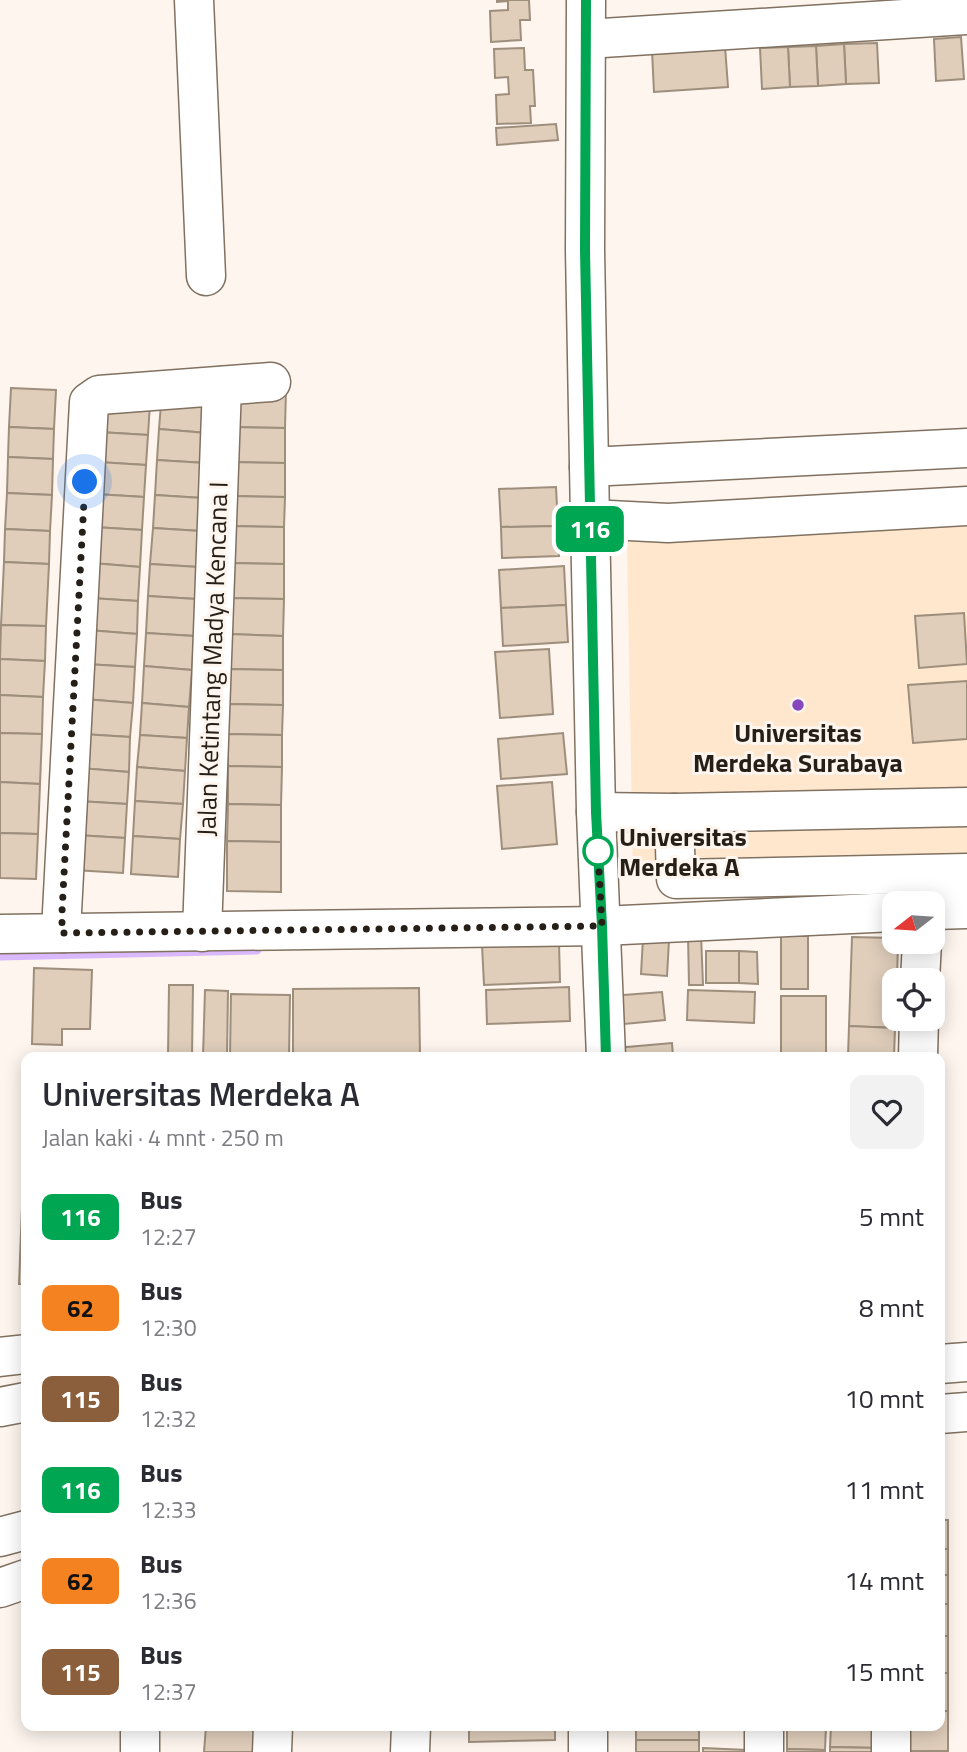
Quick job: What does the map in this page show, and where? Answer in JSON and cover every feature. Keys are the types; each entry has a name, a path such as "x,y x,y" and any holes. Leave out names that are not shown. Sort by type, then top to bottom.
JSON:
{"main road":[{"path":"194,0 206,276"},
{"path":"586,0 585,250 589,467 596,812 606,1052"},
{"path":"587,39 967,15"},
{"path":"62,933 89,402 99,395 271,383"},
{"name":"Jalan Ketintang Madya Kencana I","path":"202,932 222,387"},
{"path":"589,467 967,448"},
{"path":"590,519 668,523 967,506"},
{"path":"596,812 967,807"},
{"path":"674,813 677,879 967,873"},
{"path":"945,910 967,909"},
{"path":"0,934 202,932 602,940 882,913"},
{"path":"918,1052 919,1031"},
{"path":"0,1357 21,1355"},
{"path":"945,1364 967,1362"},
{"path":"0,1407 21,1403"},
{"path":"945,1414 967,1412"},
{"path":"0,1538 21,1532"},
{"path":"0,1588 21,1581"},
{"path":"140,1731 140,1752"},
{"path":"272,1731 272,1752"},
{"path":"410,1752 411,1731"},
{"path":"587,1731 587,1752"},
{"path":"764,1731 764,1752"},
{"path":"891,1731 891,1752"}],"shaded area":[{"name":"Universitas Merdeka Surabaya","path":"967,524 967,869 633,876 627,541"}],"building":[{"path":"497,0 529,0 530,20 520,20 521,40 491,42 490,11 508,10 508,1"},
{"path":"961,37 964,79 936,81 934,39"},
{"path":"877,43 879,83 846,84 844,44"},
{"path":"844,44 846,84 818,86 816,46"},
{"path":"725,46 728,87 654,92 652,51"},
{"path":"816,46 818,86 790,87 788,47"},
{"path":"788,47 790,87 762,89 760,48"},
{"path":"524,48 525,70 533,70 535,106 530,106 531,123 497,124 496,95 509,94 508,77 495,78 494,49"},
{"path":"556,124 558,140 497,145 496,128"},
{"path":"11,388 56,390 54,429 9,427"},
{"path":"232,389 286,390 285,428 231,427"},
{"path":"162,392 209,396 207,433 159,429"},
{"path":"101,400 150,403 148,435 99,432"},
{"path":"9,427 54,429 53,459 8,457"},
{"path":"231,427 285,428 285,463 231,462"},
{"path":"159,429 207,433 205,463 157,460"},
{"path":"99,432 148,435 146,465 98,462"},
{"path":"8,457 53,459 52,495 7,493"},
{"path":"157,460 205,463 202,498 155,495"},
{"path":"98,462 146,465 144,497 95,494"},
{"path":"231,462 285,463 285,497 230,496"},
{"path":"556,487 558,526 501,527 499,489"},
{"path":"7,493 52,495 50,531 5,529"},
{"path":"95,494 144,497 142,530 94,527"},
{"path":"155,495 202,498 200,531 153,528"},
{"path":"230,496 285,497 284,527 230,526"},
{"path":"230,526 284,527 284,564 230,563"},
{"path":"558,526 559,556 502,558 501,527"},
{"path":"94,527 142,530 140,567 92,563"},
{"path":"153,528 200,531 198,567 150,564"},
{"path":"5,529 50,531 49,564 4,562"},
{"path":"4,562 49,564 46,626 1,625"},
{"path":"92,563 140,567 138,601 90,598"},
{"path":"230,563 284,564 284,599 230,598"},
{"path":"150,564 198,567 196,599 148,596"},
{"path":"564,566 566,605 501,608 499,570"},
{"path":"148,596 196,599 194,636 146,633"},
{"path":"90,598 138,601 137,634 88,630"},
{"path":"230,598 284,599 283,636 229,634"},
{"path":"566,605 568,642 503,646 501,608"},
{"path":"964,613 967,664 919,668 915,616"},
{"path":"1,625 46,626 45,661 0,659"},
{"path":"88,630 137,634 135,667 86,664"},
{"path":"146,633 194,636 192,670 144,666"},
{"path":"229,634 283,636 283,670 229,669"},
{"path":"549,649 553,714 500,718 495,652"},
{"path":"0,659 45,661 43,697 0,695"},
{"path":"86,664 135,667 133,703 84,699"},
{"path":"144,666 192,670 189,707 142,703"},
{"path":"229,669 283,670 283,705 228,704"},
{"path":"967,681 967,739 913,743 908,685"},
{"path":"0,695 43,697 42,734 0,733"},
{"path":"84,699 133,703 130,737 82,734"},
{"path":"142,703 189,707 187,738 140,735"},
{"path":"228,704 283,705 282,735 228,734"},
{"path":"0,733 42,734 40,784 0,782"},
{"path":"563,733 567,774 501,779 498,739"},
{"path":"82,734 130,737 129,772 80,768"},
{"path":"228,734 282,735 282,767 228,766"},
{"path":"140,735 187,738 185,771 137,767"},
{"path":"228,766 282,767 281,805 228,804"},
{"path":"137,767 185,771 183,804 135,801"},
{"path":"80,768 129,772 127,804 78,801"},
{"path":"0,782 40,784 38,834 0,833"},
{"path":"552,782 557,844 502,849 497,786"},
{"path":"78,801 127,804 125,838 76,835"},
{"path":"135,801 183,804 180,839 133,836"},
{"path":"228,804 281,805 281,842 227,841"},
{"path":"0,833 38,834 36,879 0,878"},
{"path":"76,835 125,838 123,873 74,870"},
{"path":"133,836 180,839 178,877 131,874"},
{"path":"227,841 281,842 281,892 227,891"},
{"path":"701,934 703,985 689,985 688,935"},
{"path":"781,936 808,936 808,989 781,989"},
{"path":"852,937 882,938 882,954 898,954 897,968 882,968 882,1027 849,1026"},
{"path":"643,938 669,940 667,976 641,974"},
{"path":"559,942 560,982 484,985 482,945"},
{"path":"706,951 739,951 739,983 706,983"},
{"path":"739,951 757,952 758,984 739,983"},
{"path":"34,968 92,970 90,1029 62,1029 62,1045 32,1044"},
{"path":"169,985 193,985 192,1052 168,1052"},
{"path":"569,987 570,1021 487,1024 486,990"},
{"path":"419,988 420,1052 293,1052 293,989"},
{"path":"205,990 228,991 227,1052 203,1052"},
{"path":"688,990 755,992 754,1023 687,1020"},
{"path":"662,992 665,1020 614,1025 611,996"},
{"path":"231,994 290,995 289,1052 230,1052"},
{"path":"781,996 826,996 826,1052 781,1052"},
{"path":"849,1026 882,1027 882,1031 895,1031 894,1052 848,1052"},
{"path":"672,1043 673,1052 616,1052 616,1048"},
{"path":"21,1233 21,1284 19,1284"},
{"path":"945,1520 948,1520 948,1549 945,1549"},
{"path":"945,1549 948,1549 948,1575 945,1575"},
{"path":"945,1575 948,1575 948,1604 945,1604"},
{"path":"945,1604 948,1604 948,1636 945,1636"},
{"path":"945,1636 948,1636 948,1673 945,1673"},
{"path":"945,1673 948,1673 948,1711 945,1711"},
{"path":"945,1711 948,1711 948,1751 904,1751 904,1731 945,1731"},
{"path":"206,1731 258,1731 257,1752 204,1752"},
{"path":"469,1731 555,1731 555,1740 469,1742"},
{"path":"636,1731 699,1731 699,1740 636,1740"},
{"path":"787,1731 826,1731 825,1750 787,1749"},
{"path":"831,1731 880,1731 880,1748 830,1747"},
{"path":"636,1740 699,1740 699,1752 636,1752"},
{"path":"830,1747 880,1748 879,1752 830,1752"},
{"path":"703,1748 747,1750 747,1752 703,1752"},
{"path":"787,1749 825,1750 825,1752 787,1752"}],"waterway":[{"path":"0,956 257,950"}],"bus line":[{"name":"116","path":"586,0 585,250 596,812 606,1052"}],"place":[{"name":"Universitas Merdeka Surabaya","path":"798,705"},
{"name":"Universitas Merdeka A","path":"598,851"}],"route":[{"path":"85,482 62,933 602,926 598,851"}]}
